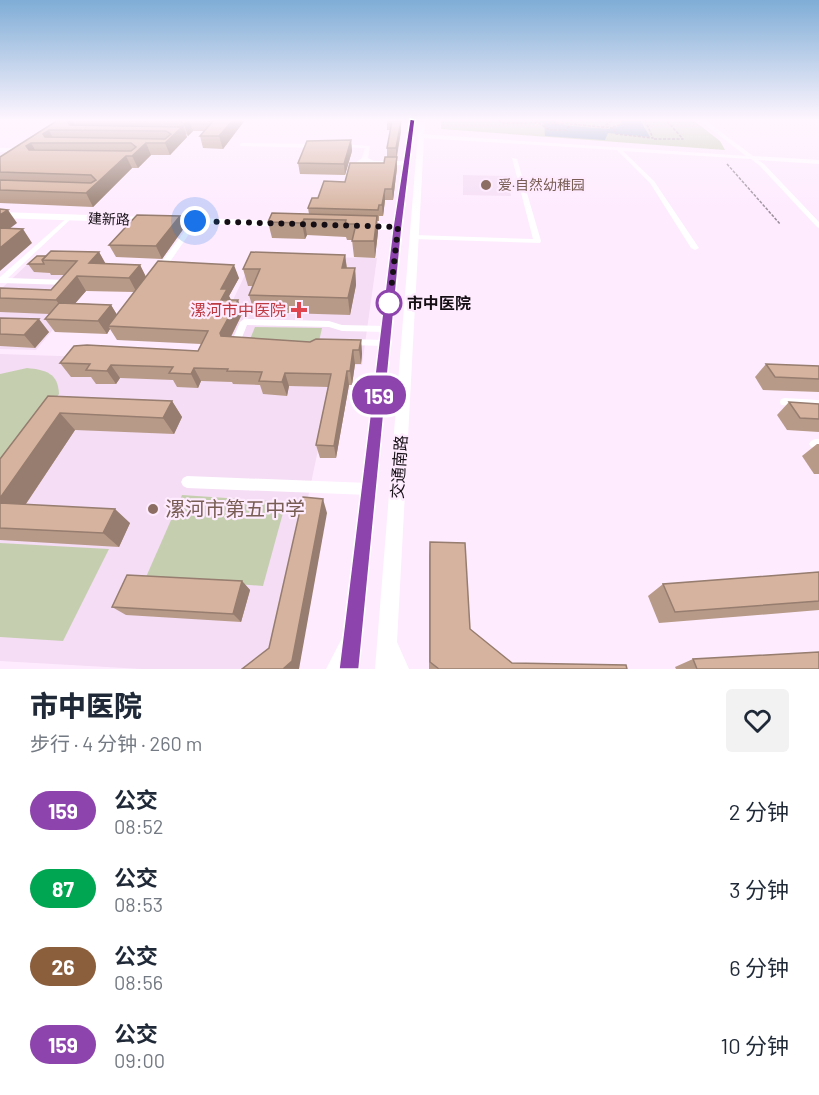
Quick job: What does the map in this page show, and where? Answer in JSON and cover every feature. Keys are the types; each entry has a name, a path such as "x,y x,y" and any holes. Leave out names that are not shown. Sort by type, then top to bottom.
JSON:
{"main road":[{"path":"0,159 13,151"},
{"name":"交通南路","path":"385,669 415,237 412,151"},
{"name":"交通南路","path":"349,669 398,227 415,151"},
{"name":"建新路","path":"5,216 290,224"},
{"path":"350,226 398,227"},
{"path":"336,669 352,638"},
{"path":"387,641 399,669"}],"street":[{"path":"367,151 365,159 373,163 412,163"},
{"path":"620,151 652,182 695,248"},
{"path":"637,151 819,162"},
{"path":"743,151 754,159 819,226"},
{"path":"415,237 537,241 514,159"},
{"path":"0,223 5,216"},
{"path":"1,280 70,217"},
{"path":"153,280 195,221"},
{"path":"1,280 66,283"},
{"path":"245,348 233,347 244,322 329,324 386,336"},
{"path":"339,342 386,336"},
{"path":"785,402 819,404"},
{"path":"187,482 369,489"}],"path":[{"path":"722,157 780,224"}],"shaded area":[{"name":"爱·自然幼稚园","path":"463,175 507,176 511,196 463,195"},
{"name":"漯河市第五中学","path":"254,256 377,258 362,365 336,365 275,653 255,669 142,669 0,661 0,354 204,361"},
{"path":"30,262 109,263 76,302 0,290"},
{"path":"0,301 75,303 36,350 0,349"}],"green space":[{"path":"255,327 322,328 318,346 248,344"},
{"path":"27,368 50,374 56,381 59,394 0,475 0,374"},
{"path":"182,495 286,502 263,586 146,577"},
{"path":"0,543 109,549 63,641 0,637"}],"building":[{"path":"9,151 137,151 132,156 126,156 86,193 0,190 0,180 91,183 96,180 91,175 0,172 0,157"},
{"path":"303,151 348,151 344,164 298,163"},
{"path":"385,157 397,157 392,189 385,189 382,205 379,205 378,210 308,208 312,198 318,198 324,181 345,182 350,163 384,163"},
{"path":"0,209 8,210 0,215"},
{"path":"272,213 377,216 374,241 352,241 356,224 345,224 346,220 304,219 302,223 268,222"},
{"path":"137,215 180,216 156,246 109,245"},
{"path":"0,228 23,229 0,248"},
{"path":"51,251 99,252 89,263 140,265 129,278 77,276 56,300 0,298 0,288 51,290 77,261 42,260"},
{"path":"251,252 345,255 342,268 355,268 348,298 249,295 260,269 243,269"},
{"path":"37,256 46,256 42,260 44,264 28,264"},
{"path":"158,261 234,265 221,289 227,289 221,300 238,300 220,333 221,336 310,342 316,339 361,340 359,350 353,350 350,371 347,371 334,446 316,445 331,374 285,373 282,382 259,381 262,372 227,371 228,369 194,368 191,374 169,373 173,367 111,365 107,371 86,370 90,364 60,363 74,346 198,351 208,331 108,326"},
{"path":"59,303 111,305 98,321 45,319"},
{"path":"0,318 39,319 24,335 0,334"},
{"path":"766,364 819,366 819,379 775,377"},
{"path":"48,396 172,401 163,418 60,413 0,498 0,459"},
{"path":"789,402 819,404 819,419 800,418"},
{"path":"303,497 323,499 292,661 283,669 242,669 269,648"},
{"path":"0,503 115,509 103,533 0,528"},
{"path":"430,542 465,543 470,629 512,663 626,665 627,669 439,669 430,662"},
{"path":"819,572 819,601 675,612 663,584"},
{"path":"127,575 242,581 233,614 112,607"},
{"path":"819,652 819,669 697,669 693,659"}],"bus line":[{"name":"159","path":"349,669 408,151"}],"place":[{"name":"爱·自然幼稚园","path":"486,185"},
{"name":"市中医院","path":"389,303"},
{"name":"漯河市中医院","path":"299,310"},
{"name":"漯河市第五中学","path":"153,509"}],"route":[{"path":"195,221 398,227 389,309 389,303"}]}
